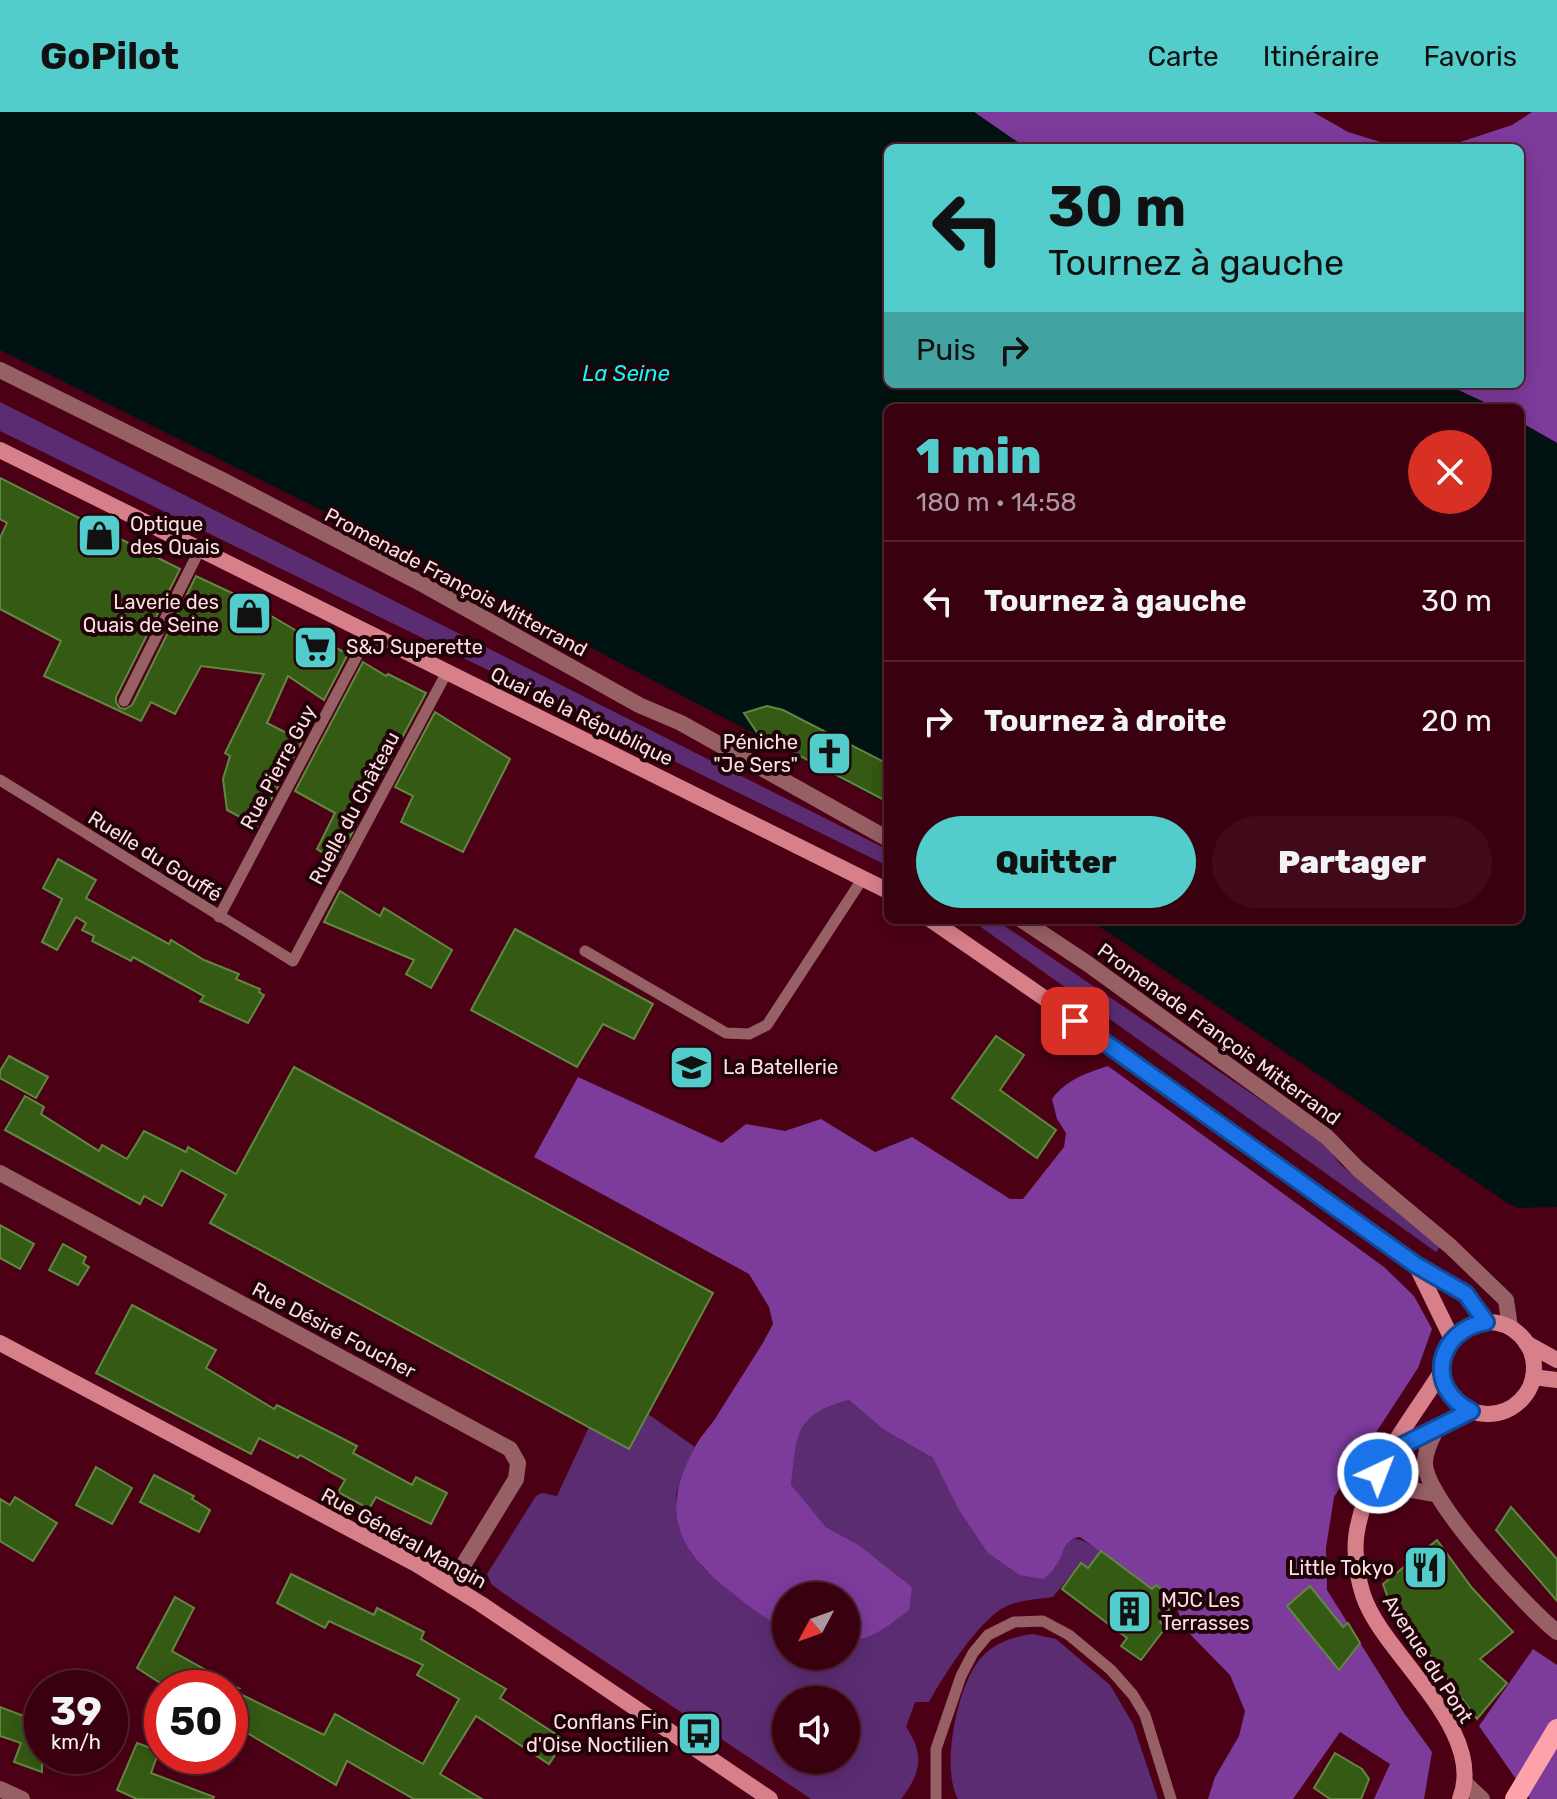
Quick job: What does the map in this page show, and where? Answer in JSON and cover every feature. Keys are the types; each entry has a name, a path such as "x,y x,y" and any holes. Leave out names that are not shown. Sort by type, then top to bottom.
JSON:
{"main road":[{"name":"Quai de la République","path":"0,450 884,889"},
{"path":"937,924 1416,1265 1466,1294 1486,1322"},
{"path":"1416,1265 1452,1339"},
{"path":"1526,1343 1533,1360 1533,1377 1520,1401 1508,1410 1492,1414 1471,1411 1456,1402 1449,1393 1442,1371 1443,1356 1452,1339 1471,1324 1486,1322 1510,1327 1526,1343 1557,1360"},
{"name":"Rue Général Mangin","path":"0,1343 416,1564 770,1799"},
{"name":"Avenue du Pont","path":"1442,1371 1369,1492 1356,1540 1359,1576 1368,1607 1385,1636 1446,1720 1461,1747 1466,1768 1462,1791"},
{"path":"1533,1377 1557,1380"},
{"path":"1391,1451 1471,1411"},
{"path":"1515,1799 1557,1729"}],"street":[{"name":"Promenade François Mitterrand","path":"0,370 203,470 424,585 884,837"},
{"name":"Promenade François Mitterrand","path":"1028,924 1327,1137 1358,1169 1441,1237 1506,1300 1510,1327"},
{"name":"Rue Désiré Foucher","path":"0,1173 510,1449 518,1463 516,1479 451,1585"},
{"path":"1437,1428 1427,1448 1425,1464 1435,1494 1502,1577 1557,1632"},
{"path":"1369,1492 1407,1489 1435,1494"},
{"path":"0,1789 22,1799"},
{"path":"1462,1791 1482,1799"}],"lane":[{"path":"124,701 200,549"},
{"name":"Rue Pierre Guy","path":"219,917 369,633"},
{"name":"Ruelle du Château","path":"293,961 447,672"},
{"name":"Ruelle du Gouffé","path":"0,780 293,961"},
{"path":"585,951 726,1033 749,1034 767,1025 863,878"},
{"path":"936,1799 936,1749 961,1676 973,1653 988,1635 1014,1622 1043,1621 1069,1635 1111,1670 1133,1695 1145,1715 1171,1799"}],"shaded area":[{"path":"974,112 1313,112 1348,132 1387,144 1020,144"},
{"path":"1532,112 1557,112 1557,443 1524,424 1524,404 1488,404 1454,388 1524,388 1524,144 1454,144 1512,125"},
{"path":"0,402 884,848 884,864 0,431"},
{"path":"977,924 1002,924 1323,1142 1341,1165 1440,1247 1436,1252"},
{"path":"1108,1066 1384,1267 1414,1296 1432,1329 1418,1368 1334,1497 1326,1548 1327,1590 1432,1752 1424,1799 1374,1799 1390,1764 1340,1732 1293,1799 1208,1799 1215,1777 1239,1736 1245,1711 1230,1675 1183,1627 1174,1598 1156,1585 1152,1589 1080,1537 1066,1545 1054,1569 1043,1579 1020,1575 988,1553 959,1510 933,1458 884,1430 849,1400 818,1412 808,1420 797,1440 791,1485 826,1527 859,1545 912,1587 909,1610 872,1635 860,1639 860,1582 772,1582 772,1620 720,1583 691,1553 683,1538 676,1505 685,1469 696,1445 773,1324 769,1307 749,1274 534,1157 578,1077 722,1143 746,1124 785,1131 821,1119 875,1152 912,1137 1010,1199 1023,1199 1064,1147 1066,1133 1057,1119 1052,1099 1070,1082"},
{"path":"849,1400 884,1430 933,1458 1055,1569 1071,1540 1082,1540 1101,1551 1088,1568 1080,1564 1053,1597 1014,1603 998,1611 975,1633 929,1702 915,1702 906,1727 916,1746 918,1764 913,1781 901,1799 811,1799 774,1774 860,1774 860,1686 772,1686 772,1773 519,1604 492,1585 487,1574 536,1496 542,1493 557,1496 589,1427 629,1449 648,1414 695,1447 676,1494 679,1528 690,1551 704,1569 772,1621 772,1670 860,1670 860,1639 912,1587 859,1545 826,1527 790,1485 797,1440 808,1420 818,1412"},
{"path":"1032,1634 1056,1639 1110,1685 1133,1724 1158,1799 958,1799 953,1785 951,1747 959,1704 973,1669 982,1657 999,1644"},
{"path":"1533,1649 1557,1665 1557,1799 1530,1799 1479,1726"}],"water":[{"name":"La Seine","path":"0,112 974,112 1020,144 884,144 884,388 1454,388 1488,404 884,404 884,802 479,589 0,350"},
{"path":"1524,424 1557,443 1557,1207 1519,1208 1096,924 1524,924"}],"building":[{"path":"0,478 180,569 116,697 120,708 132,705 196,576 232,593 307,637 309,634 348,654 324,700 288,676 267,723 302,741 257,826 227,810 223,779 230,756 225,753 264,674 201,666 175,714 151,702 141,721 44,676 61,641 0,609 0,538 7,523 0,519"},
{"path":"363,662 386,676 388,674 426,693 380,779 375,776 352,819 357,824 337,861 317,849 335,813 295,791"},
{"name":"Péniche \"Je Sers\"","path":"767,706 783,710 884,762 884,800 758,734 744,713"},
{"path":"435,712 510,759 463,852 401,822 413,796 395,787"},
{"path":"58,859 96,880 86,898 169,944 171,940 204,960 239,974 236,979 260,989 259,992 264,995 248,1023 200,1001 204,996 133,957 131,961 92,941 94,936 82,930 86,923 76,917 57,950 42,942 62,899 43,888"},
{"path":"340,891 380,916 384,908 452,950 431,988 406,974 414,960 324,922"},
{"path":"515,929 653,1004 634,1039 603,1024 577,1067 471,1010"},
{"path":"996,1036 1024,1055 1000,1090 1056,1130 1037,1158 952,1098"},
{"path":"9,1056 48,1077 36,1098 0,1078 0,1071"},
{"path":"294,1067 713,1293 629,1449 210,1223 226,1195 181,1170 162,1206 144,1196 140,1204 5,1130 25,1096 44,1107 41,1114 99,1151 102,1145 127,1159 144,1131 186,1152 188,1147 236,1174"},
{"path":"0,1225 34,1244 20,1269 0,1258"},
{"path":"63,1244 86,1257 83,1263 89,1267 78,1285 49,1270"},
{"path":"132,1305 216,1350 206,1368 274,1409 277,1405 357,1446 353,1453 412,1485 416,1477 447,1493 431,1524 376,1497 369,1509 338,1492 345,1480 300,1455 298,1458 259,1438 251,1454 96,1373"},
{"path":"96,1467 132,1488 112,1524 76,1505"},
{"path":"154,1475 194,1496 192,1499 210,1510 199,1532 140,1502"},
{"path":"15,1497 57,1523 33,1561 0,1541 0,1499 10,1505"},
{"path":"1511,1507 1557,1559 1557,1601 1496,1530"},
{"path":"1437,1540 1472,1588 1513,1632 1480,1659 1507,1683 1477,1719 1388,1598 1383,1584"},
{"name":"MJC Les Terrasses","path":"1101,1551 1152,1589 1156,1585 1176,1600 1160,1622 1166,1627 1141,1660 1121,1646 1127,1638 1062,1589 1081,1563 1088,1568"},
{"path":"291,1574 374,1615 377,1608 424,1632 421,1639 506,1689 500,1698 565,1740 549,1764 476,1716 440,1774 482,1799 414,1799 347,1761 336,1785 248,1734 248,1698 324,1735 335,1714 423,1764 459,1699 417,1675 423,1665 329,1621 325,1628 277,1603"},
{"path":"1310,1586 1343,1627 1348,1623 1360,1643 1339,1670 1287,1606"},
{"path":"175,1597 194,1608 172,1651 206,1670 144,1670 144,1673 137,1668"},
{"path":"0,1707 24,1716 24,1766 14,1762 21,1743 0,1736"},
{"path":"137,1743 144,1746 144,1774 154,1774 214,1797 137,1799 117,1790 124,1774 128,1774 128,1764"},
{"path":"1335,1753 1362,1769 1369,1779 1361,1799 1330,1799 1314,1788"}],"place":[{"name":"Optique des Quais","path":"99,536"},
{"name":"Laverie des Quais de Seine","path":"250,613"},
{"name":"S&J Superette","path":"315,647"},
{"name":"Péniche \"Je Sers\"","path":"829,753"},
{"name":"La Batellerie","path":"692,1067"},
{"name":"Little Tokyo","path":"1425,1568"},
{"name":"MJC Les Terrasses","path":"1130,1612"},
{"name":"Conflans Fin d'Oise Noctilien","path":"700,1733"}],"route":[{"path":"1075,1021 1416,1265 1466,1294 1486,1322 1471,1324 1460,1330 1449,1342 1443,1356 1442,1371 1449,1393 1456,1402 1471,1411 1391,1451 1378,1473"}]}
